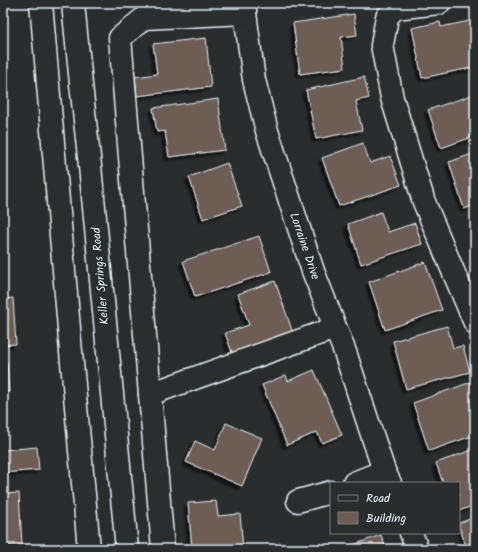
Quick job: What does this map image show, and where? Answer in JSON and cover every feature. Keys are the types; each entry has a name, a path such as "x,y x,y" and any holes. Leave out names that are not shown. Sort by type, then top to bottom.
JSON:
{"main road":[{"path":"41,3 89,549"},
{"name":"Keller Springs Road","path":"73,3 127,549"},
{"path":"439,3 395,8 387,17 382,45 392,98 424,202 475,323"},
{"path":"163,549 120,38 144,18 245,8"},
{"name":"Lorraine Drive","path":"245,8 254,80 267,131 313,270 345,352 387,477"},
{"path":"150,394 335,328"},
{"path":"360,482 387,477"},
{"path":"298,501 330,492"},
{"path":"411,534 417,549"}],"building":[{"path":"151,3 201,3 151,7"},
{"path":"354,14 357,35 341,37 345,68 300,74 293,23"},
{"path":"474,20 475,67 422,78 412,28 440,22 441,27"},
{"path":"206,38 211,87 137,96 135,77 157,74 153,44"},
{"path":"3,54 7,93 3,94"},
{"path":"364,77 369,98 356,101 362,130 316,139 306,90"},
{"path":"475,94 475,136 441,148 428,110"},
{"path":"218,99 225,150 169,157 165,131 157,132 153,108"},
{"path":"363,143 370,163 390,156 401,185 339,206 322,158"},
{"path":"475,153 475,205 464,209 449,162"},
{"path":"227,163 242,206 203,219 189,177"},
{"path":"381,212 388,232 415,223 422,244 361,264 348,224"},
{"path":"259,236 271,272 195,297 183,261"},
{"path":"425,262 442,310 385,330 369,282"},
{"path":"275,281 293,333 233,355 225,333 249,325 238,294"},
{"path":"13,298 16,344 3,345 3,299"},
{"path":"447,326 453,348 463,346 470,372 406,389 393,341"},
{"path":"7,362 9,392 3,392 3,363"},
{"path":"314,370 342,435 322,443 317,432 287,445 262,385 286,375 288,381"},
{"path":"471,382 475,394 475,435 429,451 413,403"},
{"path":"226,423 262,438 242,486 186,462 195,441 215,450"},
{"path":"37,447 39,470 3,473 3,450"},
{"path":"475,449 475,505 460,511 460,482 443,482 436,463"},
{"path":"19,493 22,545 3,546 3,494"},
{"path":"216,501 218,516 240,514 243,549 192,549 188,503"},
{"path":"475,517 475,549 467,549 460,529 460,523"},
{"path":"381,535 386,549 342,549"}]}
